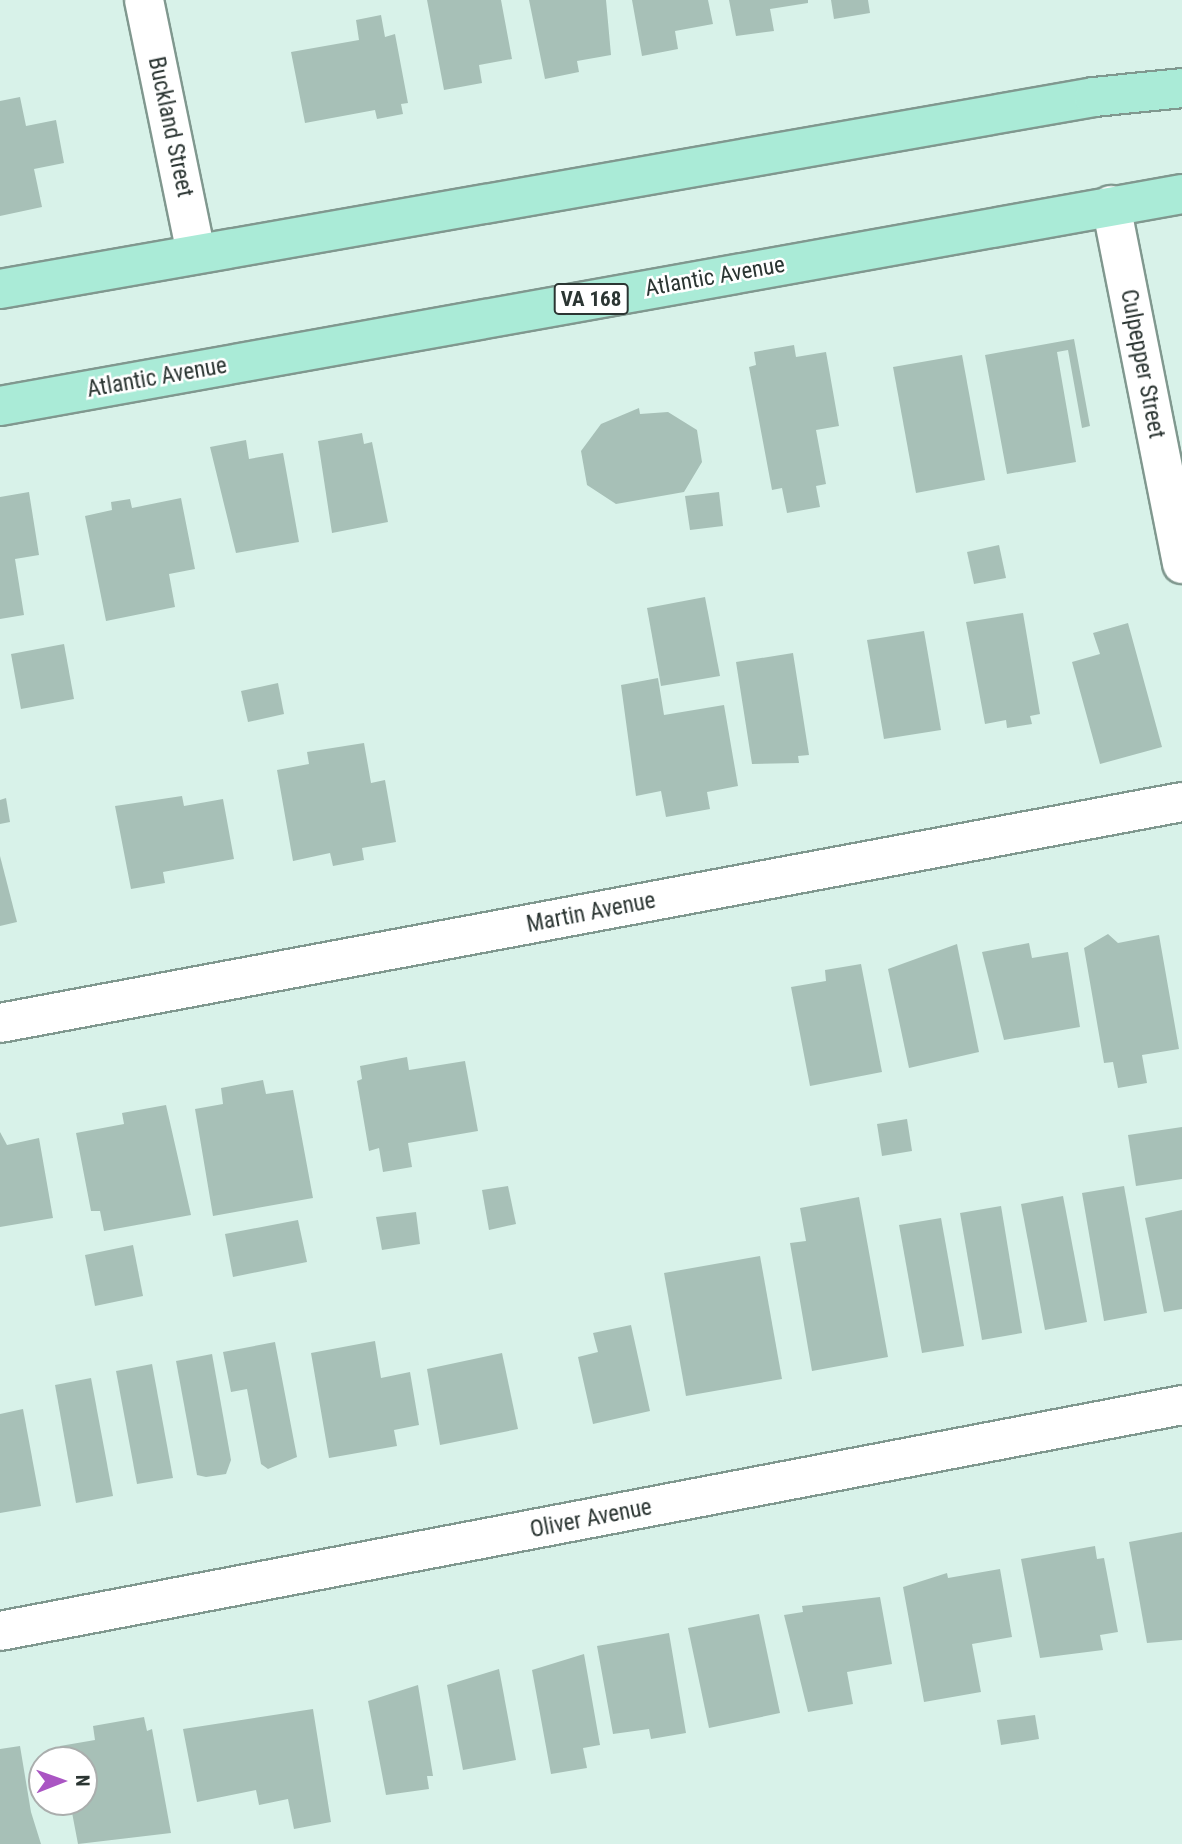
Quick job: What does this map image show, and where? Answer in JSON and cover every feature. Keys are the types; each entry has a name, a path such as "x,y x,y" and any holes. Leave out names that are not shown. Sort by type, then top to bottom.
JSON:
{"main road":[{"path":"0,289 1094,97 1182,88"},
{"name":"Atlantic Avenue","path":"0,406 1182,194"}],"street":[{"name":"Buckland Street","path":"144,0 196,253"},
{"name":"Culpepper Street","path":"1111,205 1182,565"},
{"name":"Martin Avenue","path":"0,1023 1182,802"},
{"name":"Oliver Avenue","path":"0,1631 1182,1405"}],"building":[{"path":"427,0 501,0 512,59 479,65 482,83 444,90"},
{"path":"529,0 606,0 611,55 577,61 579,72 545,79"},
{"path":"632,0 708,0 713,24 675,31 678,49 642,56"},
{"path":"729,0 808,0 808,3 770,9 774,31 736,36"},
{"path":"831,0 868,0 870,13 834,19"},
{"path":"381,15 385,37 395,34 408,103 401,104 403,114 377,119 375,110 305,123 291,52 359,40 356,20"},
{"path":"20,97 26,126 56,120 64,163 34,169 42,207 0,216 0,101"},
{"path":"1074,339 1090,426 1082,428 1068,350 1057,352 1076,462 1007,474 985,355"},
{"path":"794,345 796,357 826,352 839,426 816,430 826,484 816,486 820,507 787,513 782,488 772,490 749,367 756,365 754,352"},
{"path":"962,355 985,480 916,493 893,367"},
{"path":"639,408 640,414 668,412 697,430 702,462 684,492 616,504 587,485 581,451 601,424"},
{"path":"362,433 364,444 372,442 388,522 332,533 318,441"},
{"path":"246,440 249,459 283,453 299,542 236,553 210,447"},
{"path":"29,492 39,555 15,559 24,615 0,619 0,497"},
{"path":"719,492 723,526 690,530 685,496"},
{"path":"181,498 195,569 169,574 175,607 106,621 85,516 112,510 111,502 130,499 132,508"},
{"path":"999,545 1006,578 974,584 967,552"},
{"path":"705,597 720,676 661,686 647,608"},
{"path":"1023,613 1040,714 1030,716 1032,724 1007,728 1006,720 985,724 966,622"},
{"path":"1128,623 1162,747 1100,764 1072,662 1100,654 1093,633"},
{"path":"924,631 941,730 884,739 867,640"},
{"path":"64,644 74,699 21,709 11,654"},
{"path":"793,653 809,755 798,756 799,763 752,764 736,662"},
{"path":"658,678 664,715 724,705 738,786 707,792 710,809 666,817 661,791 636,796 621,685"},
{"path":"278,683 284,714 248,722 241,691"},
{"path":"364,743 371,783 385,780 396,842 362,848 364,860 333,866 330,853 293,861 277,770 309,764 307,752"},
{"path":"182,796 184,806 223,799 234,859 163,872 165,883 131,889 115,806"},
{"path":"6,798 10,822 0,824 0,800"},
{"path":"0,856 17,922 0,926"},
{"path":"1108,934 1118,943 1159,935 1179,1049 1142,1055 1147,1083 1118,1088 1113,1062 1104,1063 1084,948"},
{"path":"1029,943 1032,958 1068,952 1080,1027 1004,1040 982,952"},
{"path":"957,944 979,1052 909,1068 888,969"},
{"path":"861,964 882,1072 810,1086 791,987 826,981 825,970"},
{"path":"407,1057 409,1070 465,1061 478,1131 408,1143 412,1167 383,1172 379,1148 369,1151 357,1081 362,1079 360,1066"},
{"path":"263,1080 266,1094 293,1090 313,1198 213,1216 195,1109 223,1104 221,1088"},
{"path":"166,1105 191,1215 104,1231 100,1211 91,1211 76,1133 124,1124 122,1113"},
{"path":"907,1119 912,1151 882,1156 877,1124"},
{"path":"1182,1127 1182,1179 1136,1186 1128,1135"},
{"path":"0,1132 7,1145 39,1138 53,1218 0,1227"},
{"path":"508,1186 516,1224 489,1230 482,1190"},
{"path":"1124,1186 1147,1313 1104,1321 1082,1193"},
{"path":"1063,1196 1087,1322 1045,1330 1021,1204"},
{"path":"859,1197 888,1357 812,1371 790,1243 806,1241 800,1208"},
{"path":"1001,1206 1022,1333 982,1340 960,1213"},
{"path":"1182,1210 1182,1309 1164,1312 1145,1218"},
{"path":"416,1212 420,1244 382,1250 376,1217"},
{"path":"941,1218 964,1346 922,1353 899,1225"},
{"path":"298,1220 307,1262 233,1277 225,1234"},
{"path":"133,1245 143,1296 95,1306 85,1255"},
{"path":"760,1256 782,1379 686,1396 664,1273"},
{"path":"631,1325 650,1411 593,1424 578,1357 598,1352 593,1333"},
{"path":"375,1341 381,1378 410,1372 419,1425 394,1430 397,1446 329,1458 311,1353"},
{"path":"275,1342 297,1457 268,1469 261,1464 247,1389 231,1392 223,1352"},
{"path":"502,1353 518,1429 440,1445 427,1369"},
{"path":"212,1354 231,1460 226,1474 206,1477 197,1475 176,1361"},
{"path":"152,1364 173,1478 137,1484 116,1371"},
{"path":"91,1378 113,1496 76,1503 55,1385"},
{"path":"23,1409 41,1506 0,1513 0,1414"},
{"path":"1182,1532 1182,1640 1147,1643 1129,1542"},
{"path":"1095,1546 1097,1559 1104,1558 1118,1632 1100,1635 1103,1650 1040,1658 1021,1559"},
{"path":"1000,1569 1012,1637 972,1644 981,1692 924,1702 903,1587 947,1573 948,1578"},
{"path":"880,1597 892,1664 847,1672 853,1704 808,1712 784,1615 803,1612 802,1606"},
{"path":"759,1614 780,1713 709,1728 688,1628"},
{"path":"669,1633 686,1733 651,1739 649,1729 613,1734 597,1646"},
{"path":"584,1654 600,1745 583,1748 587,1768 551,1774 532,1670"},
{"path":"499,1669 516,1760 463,1770 447,1685"},
{"path":"418,1685 433,1776 427,1776 429,1789 386,1795 368,1701"},
{"path":"313,1709 331,1822 294,1829 288,1799 259,1805 256,1790 197,1802 183,1729"},
{"path":"1035,1715 1039,1739 1001,1745 997,1720"},
{"path":"144,1717 147,1731 152,1729 171,1833 78,1844 73,1816 98,1816 98,1746 60,1746 95,1740 93,1726"},
{"path":"20,1746 28,1794 28,1816 32,1816 41,1844 0,1844 0,1749"}]}
